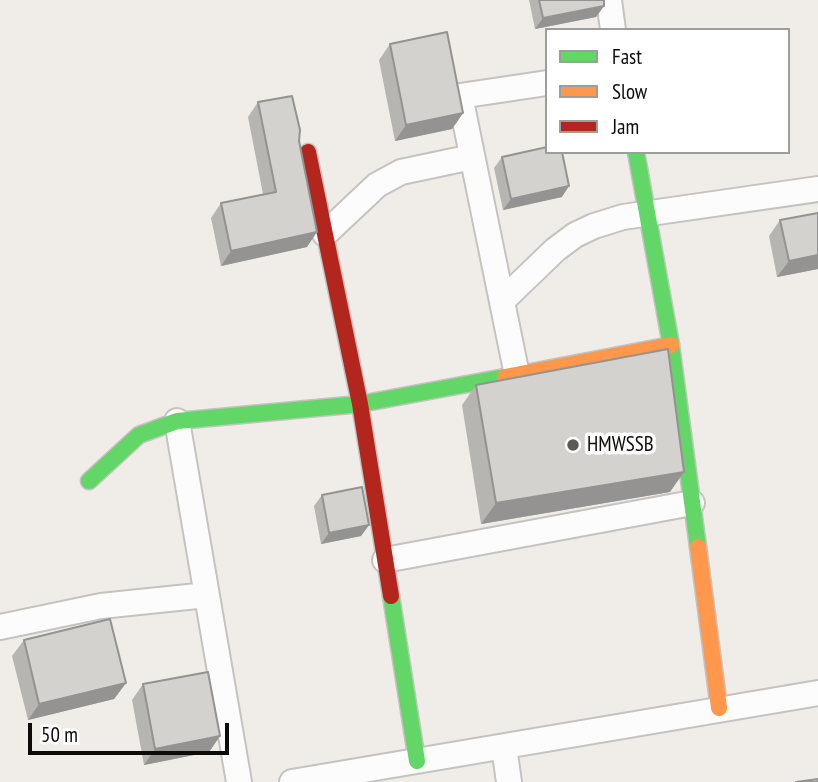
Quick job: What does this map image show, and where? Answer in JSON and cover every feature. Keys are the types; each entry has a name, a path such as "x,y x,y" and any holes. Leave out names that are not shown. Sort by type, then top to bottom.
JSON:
{"street":[{"path":"609,0 613,28"},
{"path":"517,375 460,96 545,83"},
{"path":"307,152 360,404 416,761"},
{"path":"636,154 671,345 719,708"},
{"path":"325,234 377,185 401,172 472,157"},
{"path":"502,301 555,250 575,235 604,223 818,189"},
{"path":"89,481 139,435 177,421 360,404 671,345"},
{"path":"177,421 239,782"},
{"path":"385,560 692,503"},
{"path":"0,627 101,606 207,595"},
{"path":"292,782 336,778 416,761 818,693"},
{"path":"504,747 509,782"}],"building":[{"path":"539,0 604,0 604,6 543,18"},
{"path":"447,32 463,113 406,125 390,44"},
{"path":"292,96 317,232 231,251 221,203 276,192 258,102"},
{"path":"545,147 545,154 562,154 569,186 511,199 502,157"},
{"path":"818,213 818,255 789,261 780,220"},
{"name":"HMWSSB","path":"668,349 684,472 496,503 476,385"},
{"path":"362,487 369,525 329,533 322,495"},
{"path":"110,619 126,683 39,704 24,640"},
{"path":"208,672 220,736 155,749 143,684"},
{"path":"818,779 818,782 796,782"}],"traffic: fast":[{"path":"636,154 671,345 698,547"},
{"path":"89,481 139,435 177,421 360,404 505,377"},
{"path":"391,596 417,761"}],"traffic: slow":[{"path":"505,377 671,345"},
{"path":"698,547 719,708"}],"traffic: jam":[{"path":"308,152 360,404 391,596"}],"place":[{"name":"HMWSSB","path":"573,445"}]}
